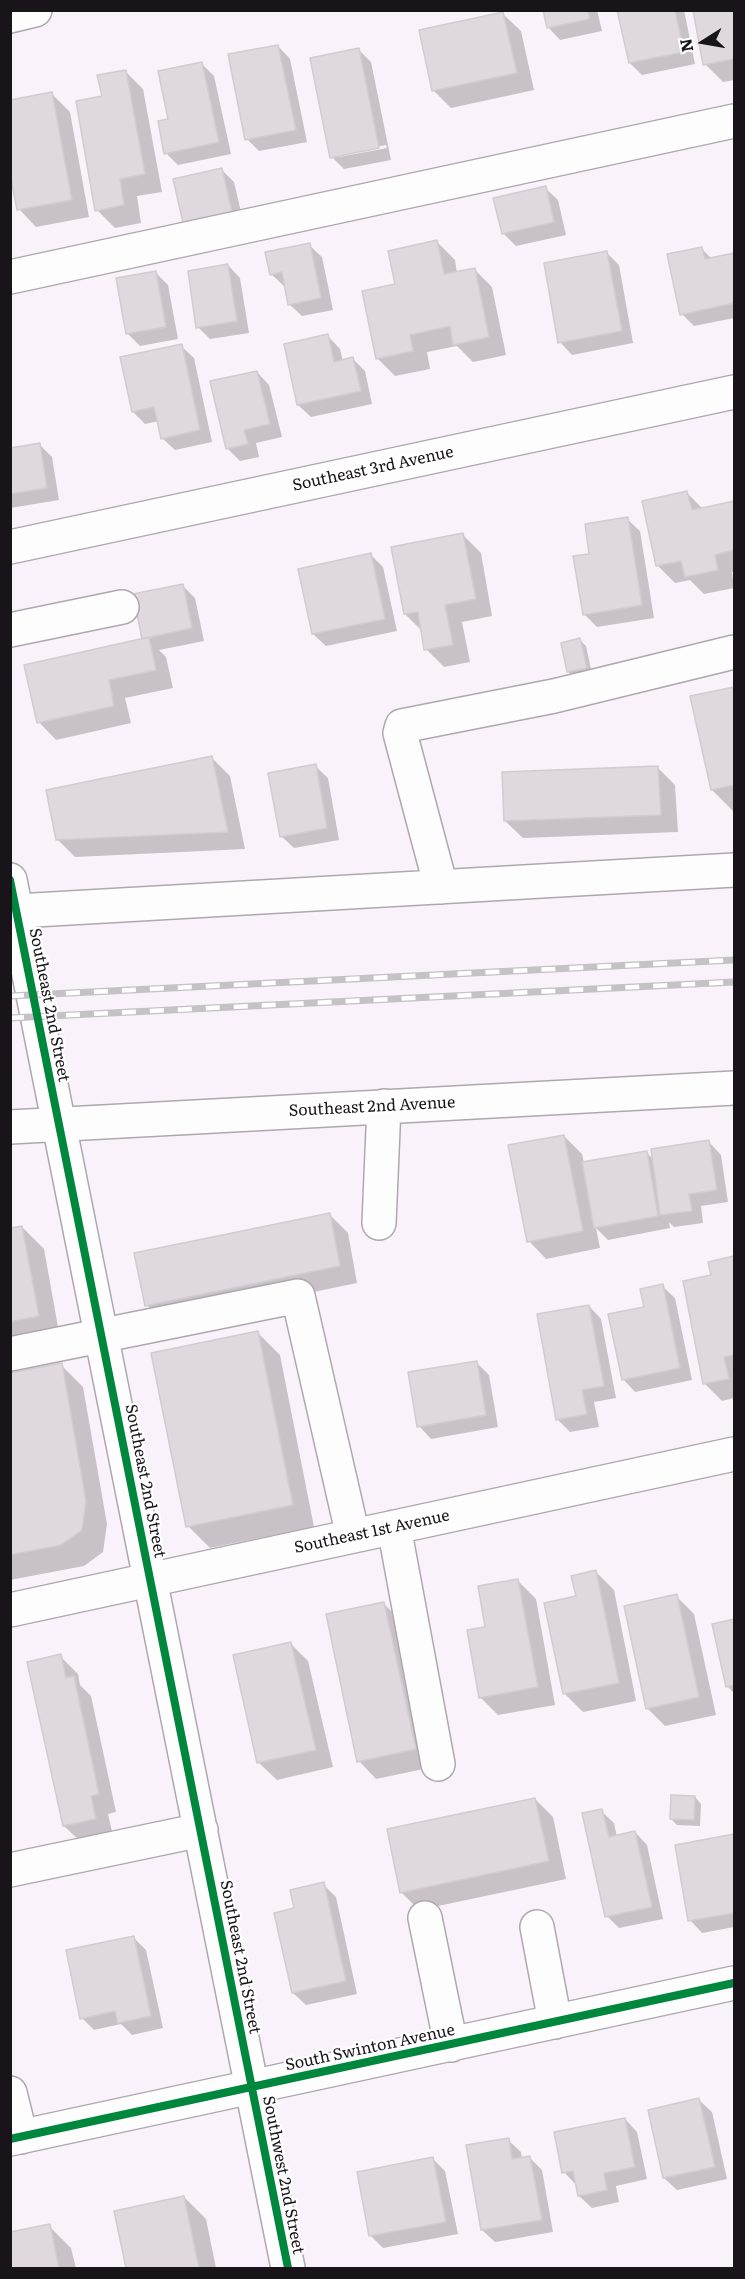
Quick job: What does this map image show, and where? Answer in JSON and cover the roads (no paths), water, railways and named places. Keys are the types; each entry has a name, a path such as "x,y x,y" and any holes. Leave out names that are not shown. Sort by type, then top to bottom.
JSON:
{"street":[{"path":"10,16 35,10"},
{"path":"10,277 735,121"},
{"name":"Southeast 3rd Avenue","path":"10,547 735,392"},
{"path":"10,630 122,607"},
{"path":"441,887 400,734 402,726 554,696 735,652"},
{"path":"17,911 735,870"},
{"name":"Southeast 2nd Street","path":"10,880 252,2087"},
{"name":"Southeast 2nd Avenue","path":"10,1127 735,1088"},
{"path":"379,1223 384,1106"},
{"path":"10,1354 298,1296 353,1536"},
{"name":"Southeast 1st Avenue","path":"10,1610 735,1454"},
{"path":"394,1527 438,1764"},
{"path":"10,1870 201,1830"},
{"path":"425,1918 451,2045"},
{"path":"537,1927 555,2022"},
{"name":"South Swinton Avenue","path":"16,2138 735,1983"},
{"name":"Southwest 2nd Street","path":"252,2087 288,2268"},
{"path":"10,2093 16,2138"}],"railway":[{"path":"10,996 734,960"},
{"path":"10,1018 734,982"}]}
